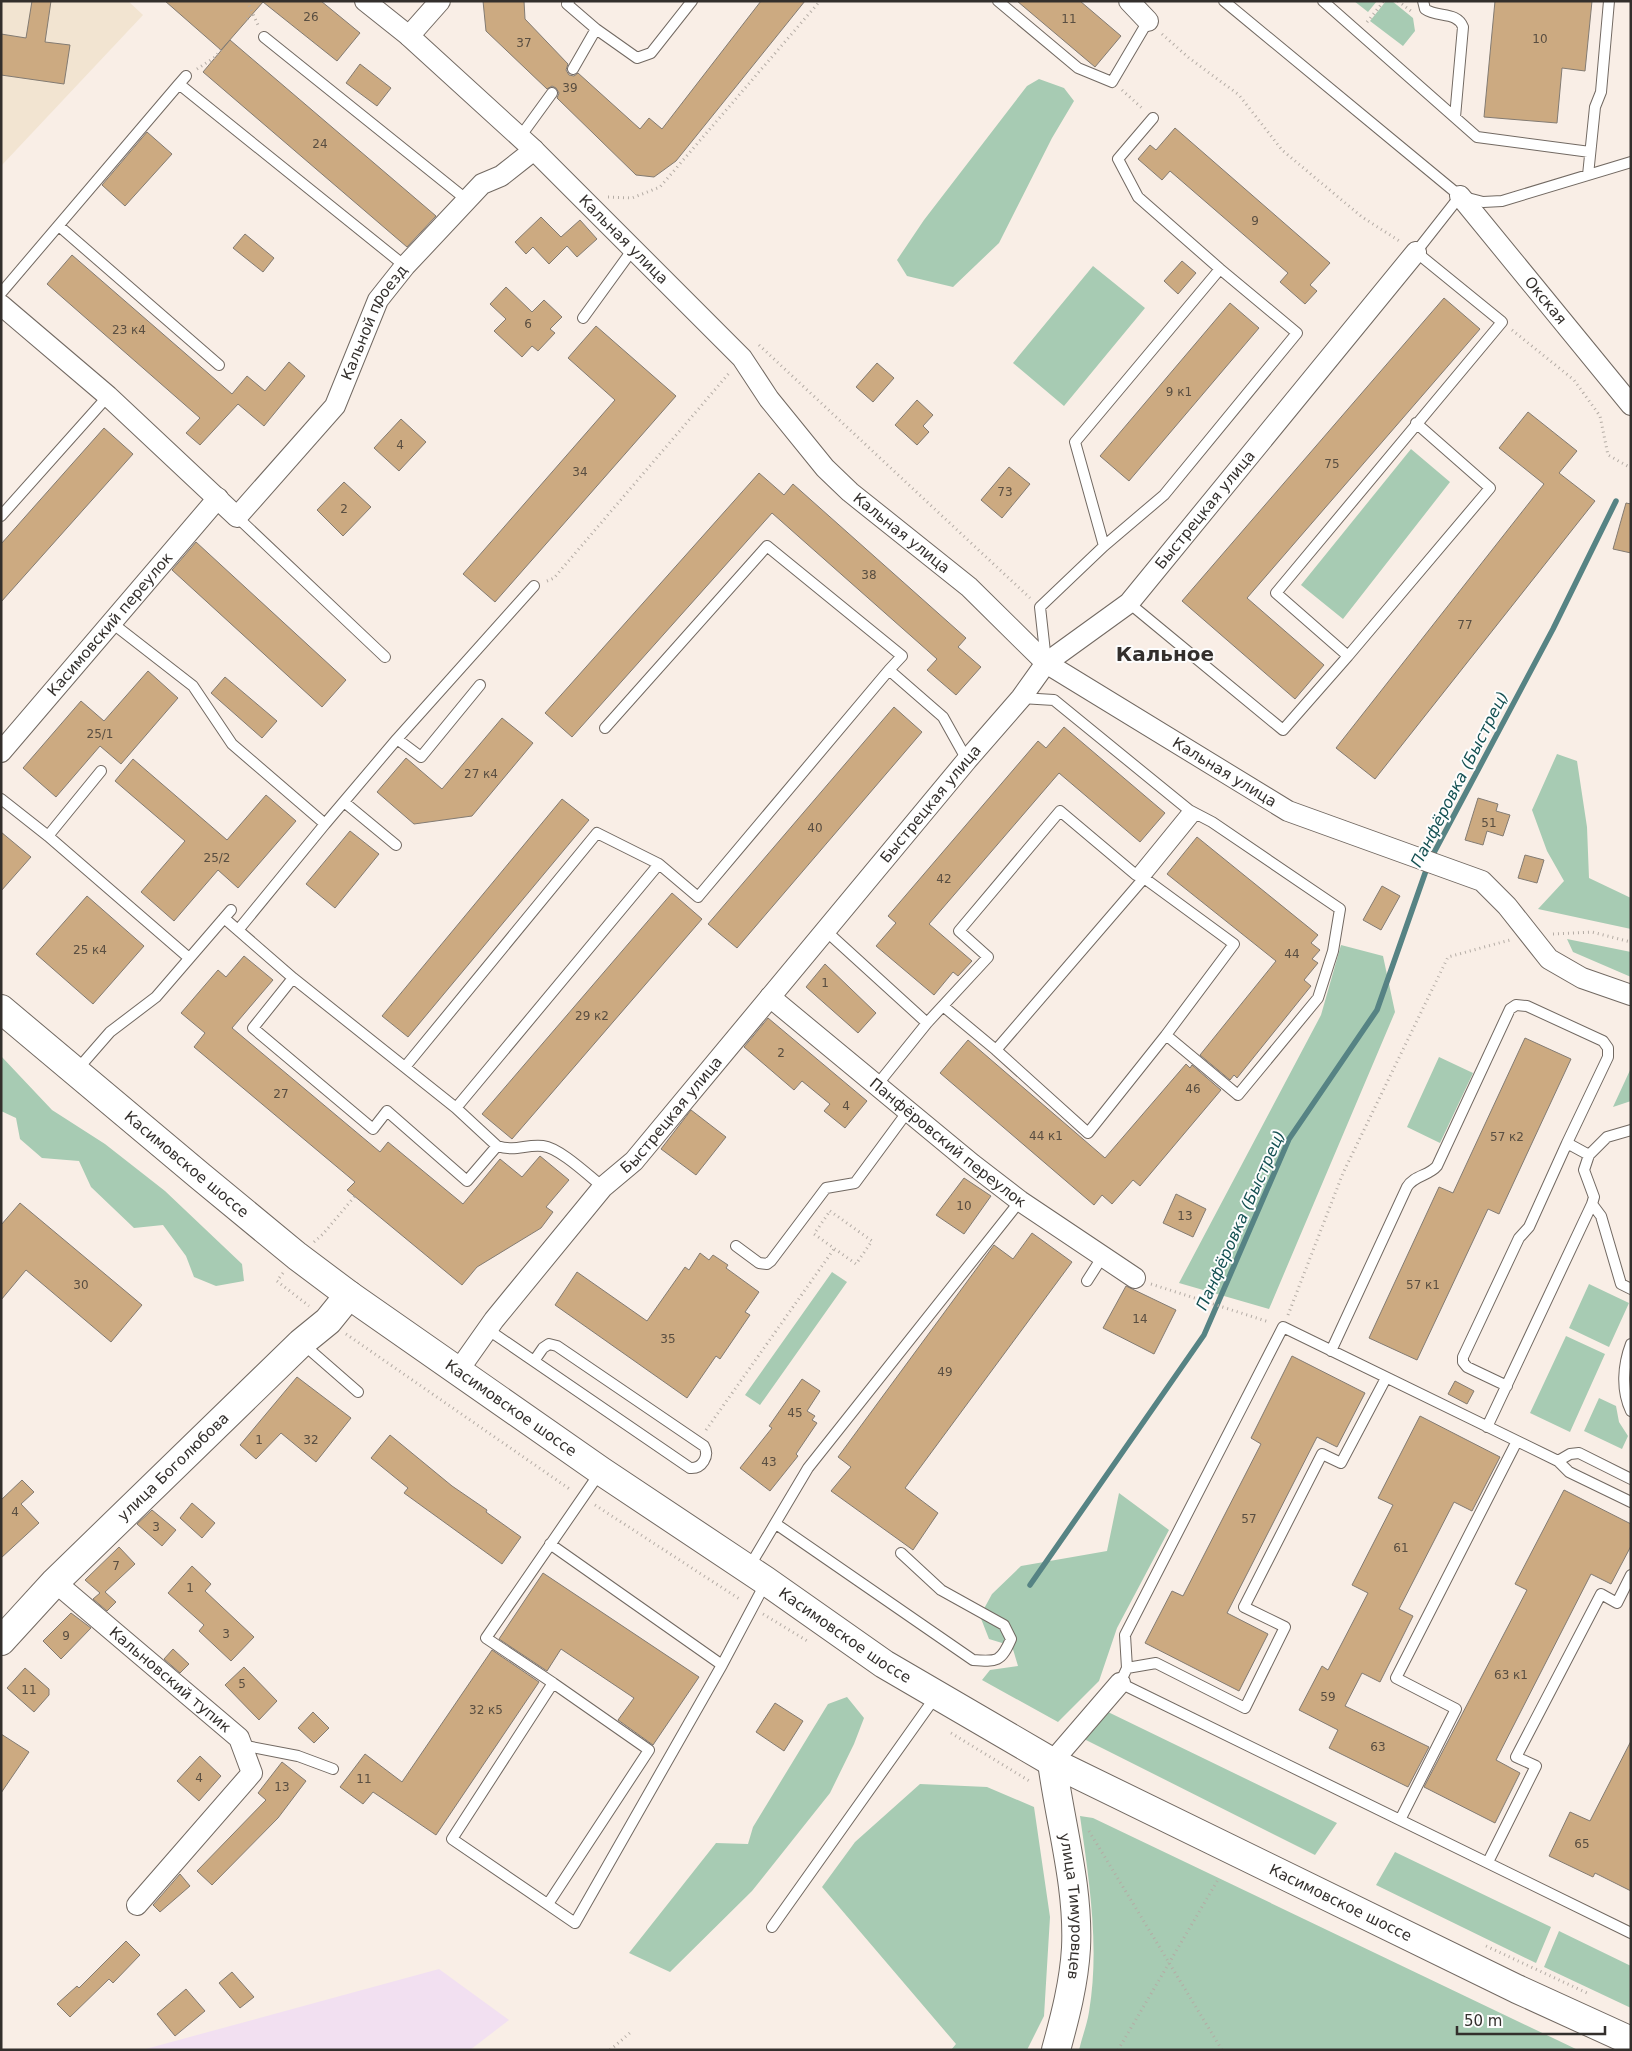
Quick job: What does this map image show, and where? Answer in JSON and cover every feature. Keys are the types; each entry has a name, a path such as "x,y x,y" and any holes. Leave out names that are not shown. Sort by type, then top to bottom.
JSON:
{"main road":[{"name":"Касимовское шоссе","path":"1,1008 297,1256 349,1295 601,1471 757,1575 884,1664 930,1706 1052,1762 1517,1989 1631,2041"},
{"name":"улица Боголюбова","path":"1,1641 55,1582 301,1343 328,1321 349,1295"},
{"name":"улица Тимуровцев","path":"1052,1762 1074,1896 1076,1948 1068,2005 1056,2050"}],"street":[{"name":"Кальная улица","path":"365,1 409,36 527,143 742,358 769,399 825,468 850,492 969,587 1046,663 1288,811 1440,865 1482,882 1507,906 1548,959 1582,978 1631,995"},
{"path":"409,36 440,1"},
{"path":"1129,1 1148,21"},
{"name":"Кальной проезд","path":"237,517 335,406 378,300 405,266 482,184 501,176 527,143"},
{"name":"Окская","path":"1460,196 1631,405"},
{"name":"Быстрецкая улица","path":"458,1371 488,1330 603,1187 634,1161 967,760 1021,698 1046,663 1129,603 1416,252"},
{"path":"1,305 108,396 237,517"},
{"name":"Касимовский переулок","path":"1,752 218,498"},
{"name":"Панфёровский переулок","path":"770,997 1020,1201 1135,1278"},
{"name":"Кальновский тупик","path":"55,1582 239,1738 252,1773 137,1905"},
{"path":"1052,1762 1124,1675"}],"lane":[{"path":"569,1 567,4 596,29 637,58 651,53 692,1"},
{"path":"998,1 1078,68 1112,82 1148,21"},
{"path":"1224,1 1460,196 1483,202 1502,201 1631,162"},
{"path":"1323,1 1477,137 1590,152"},
{"path":"1423,1 1425,10 1432,15 1454,17 1460,20 1463,27 1454,117"},
{"path":"1588,175 1595,107 1601,92 1609,1"},
{"path":"573,69 596,29"},
{"path":"264,37 467,200"},
{"path":"1,293 182,80 405,266"},
{"path":"527,143 552,93"},
{"path":"1046,663 1040,607 1104,546 1164,495 1297,333 1220,269 1138,196 1118,159 1153,118"},
{"path":"1348,656 1276,593 1502,322 1416,252 1460,196"},
{"path":"59,226 219,365"},
{"path":"583,318 632,249"},
{"path":"1104,546 1075,442 1220,269"},
{"path":"1,516 108,396"},
{"path":"1129,603 1283,730 1490,488 1416,423"},
{"path":"237,517 385,657"},
{"path":"405,1067 597,833 659,864 698,898 902,656 767,546 605,728"},
{"path":"239,929 324,824 534,586"},
{"path":"112,622 193,686 232,744 324,824"},
{"path":"889,670 943,717 967,760"},
{"path":"398,739 421,757 480,685"},
{"path":"1021,698 1054,700 1192,812 1212,822 1340,908 1334,951 1318,998 1238,1095 1166,1035"},
{"path":"48,836 101,772"},
{"path":"1,798 48,836 189,958"},
{"path":"344,802 396,845"},
{"path":"877,1085 927,1024 988,957 959,931 1060,810 1136,874 1192,812"},
{"path":"996,1050 1144,878 1192,812"},
{"path":"456,1108 659,864"},
{"path":"944,1006 1088,1132 1166,1035 1234,944 1144,878"},
{"path":"76,1070 110,1032 156,997 227,914 239,929 293,978 456,1108 497,1146 510,1150 542,1146 554,1149 603,1187"},
{"path":"826,931 927,1024"},
{"path":"293,978 253,1028 373,1130 387,1111 467,1181 497,1146"},
{"path":"1331,1350 1407,1187 1410,1182 1438,1166 1510,1009 1516,1005 1527,1006 1603,1041 1608,1048 1608,1056 1528,1227 1519,1238 1463,1357 1463,1362 1467,1367 1506,1386"},
{"path":"736,1246 759,1263 767,1264 771,1261 826,1188 855,1183 908,1111"},
{"path":"1488,1427 1592,1204 1594,1197 1584,1170 1589,1155 1607,1137 1631,1130"},
{"path":"1567,1143 1589,1155"},
{"path":"553,1683 452,1838 575,1923 753,1607 757,1575 776,1524 808,1468 1020,1201"},
{"path":"1592,1204 1601,1216 1621,1284 1631,1289"},
{"path":"1087,1280 1103,1256"},
{"path":"1124,1675 1125,1635 1284,1327 1558,1461 1569,1472 1631,1502"},
{"path":"488,1330 690,1468 700,1466 706,1457 707,1451 704,1446 557,1346 549,1344 543,1348 534,1361"},
{"path":"301,1343 358,1392"},
{"path":"1631,1344 1625,1360 1624,1382 1626,1402 1631,1411"},
{"path":"1124,1675 1156,1663 1245,1708 1285,1627 1244,1607 1322,1454 1341,1463 1386,1378"},
{"path":"1400,1820 1456,1709 1396,1678 1517,1441"},
{"path":"1558,1461 1570,1454 1579,1453 1631,1480"},
{"path":"548,1904 649,1750 486,1638 601,1471"},
{"path":"776,1524 973,1660 994,1662 1004,1655 1011,1639 1004,1626 941,1590 901,1553"},
{"path":"550,1544 722,1665"},
{"path":"1488,1862 1536,1766 1516,1757 1601,1594 1617,1603 1631,1576"},
{"path":"1124,1675 1400,1820 1631,1933"},
{"path":"772,1927 930,1706"},
{"path":"241,1745 298,1756 334,1769"}],"path":[{"path":"247,1 264,37"},
{"path":"580,196 632,198 660,187 820,1"},
{"path":"1367,22 1384,1"},
{"path":"1398,1 1414,12"},
{"path":"247,19 253,12"},
{"path":"1148,21 1189,58 1239,95 1282,150 1362,217 1416,252"},
{"path":"182,80 215,57 221,50"},
{"path":"1112,82 1153,118"},
{"path":"611,197 618,204"},
{"path":"1502,322 1574,380 1600,416 1608,455 1631,468"},
{"path":"754,339 884,464 1040,607"},
{"path":"534,586 554,578 742,358"},
{"path":"1135,1278 1284,1327 1343,1173 1448,957 1528,935 1592,932 1631,942"},
{"path":"830,1211 872,1241 856,1264 834,1249 814,1234 830,1211"},
{"path":"715,1418 834,1249"},
{"path":"277,1281 328,1321 582,1496 812,1644"},
{"path":"930,1706 1057,1797"},
{"path":"1084,1824 1222,2050"},
{"path":"1118,2050 1219,1878"},
{"path":"610,2050 631,2032"}],"shaded area":[{"path":"1,1 128,1 143,15 1,166"},
{"path":"439,1969 509,2020 470,2050 142,2050"}],"green space":[{"path":"1354,1 1377,1 1368,12"},
{"path":"1386,1 1392,1 1413,18 1415,31 1403,46 1370,21"},
{"path":"1039,79 1064,88 1074,101 1052,138 999,243 953,287 907,276 897,260 924,220 1027,86"},
{"path":"1093,266 1145,308 1064,406 1013,363"},
{"path":"1411,449 1450,482 1343,619 1301,585"},
{"path":"1557,754 1577,761 1587,827 1589,878 1631,898 1631,929 1538,909 1564,881 1547,851 1532,810"},
{"path":"1567,939 1631,952 1631,977 1573,952"},
{"path":"1341,945 1383,956 1395,1012 1269,1309 1179,1283 1321,1015"},
{"path":"1,1056 52,1110 105,1144 165,1191 242,1264 244,1281 216,1286 194,1277 186,1256 163,1225 134,1228 91,1187 79,1161 42,1158 20,1139 16,1118 1,1111"},
{"path":"1439,1057 1473,1073 1440,1143 1407,1127"},
{"path":"1631,1068 1631,1101 1613,1107"},
{"path":"832,1272 847,1282 760,1405 745,1395"},
{"path":"1589,1284 1629,1303 1609,1347 1569,1328"},
{"path":"1566,1336 1605,1354 1570,1432 1530,1413"},
{"path":"1599,1398 1616,1406 1619,1422 1628,1436 1622,1449 1584,1431"},
{"path":"1119,1493 1169,1530 1117,1628 1099,1681 1058,1722 982,1680 990,1670 1018,1666 1012,1646 989,1639 980,1616 992,1594 1021,1566 1107,1551"},
{"path":"847,1697 864,1718 854,1744 830,1793 752,1891 670,1972 629,1953 716,1843 748,1844 753,1827 828,1704"},
{"path":"1108,1712 1337,1823 1315,1855 1082,1738"},
{"path":"920,1784 987,1787 1034,1807 1050,1917 1044,2016 1027,2050 951,2050 956,2044 822,1887 855,1842"},
{"path":"1080,1816 1093,1818 1578,2050 1079,2050 1089,2012 1094,1963 1092,1914"},
{"path":"1395,1852 1551,1927 1536,1963 1376,1885"},
{"path":"1559,1931 1631,1966 1631,2008 1544,1967"}],"building":[{"path":"32,1 51,1 45,42 70,45 64,84 1,75 1,34 26,38"},
{"path":"165,1 321,1 360,33 337,61 263,2 221,50"},
{"path":"483,1 524,1 525,19 568,64 566,70 569,75 574,76 578,73 640,129 649,118 662,129 761,1 805,1 676,161 654,177 636,175 557,98 559,93 556,88 552,86 547,89 486,31"},
{"path":"1017,1 1080,1 1121,36 1095,67"},
{"path":"1495,1 1592,1 1585,71 1562,68 1557,123 1484,117"},
{"path":"230,40 436,216 407,247 203,72"},
{"path":"360,64 391,88 377,106 346,83"},
{"path":"1175,128 1330,263 1310,285 1317,291 1305,304 1280,282 1288,273 1170,171 1162,180 1138,159 1150,145 1156,150"},
{"path":"147,132 172,154 125,206 102,185"},
{"path":"541,217 561,237 580,220 597,239 577,257 567,246 549,264 533,247 526,254 515,242"},
{"path":"245,234 274,258 263,272 233,248"},
{"path":"72,255 232,394 247,376 265,391 289,362 305,376 264,426 238,404 200,445 186,433 200,418 47,284"},
{"path":"1182,261 1196,273 1178,294 1164,281"},
{"path":"506,287 532,312 544,300 562,317 550,329 555,333 538,351 532,346 522,357 494,331 506,319 490,304"},
{"path":"1444,298 1480,329 1247,598 1324,665 1295,699 1182,601"},
{"path":"1230,303 1259,328 1129,481 1100,456"},
{"path":"596,326 676,396 495,602 463,574 615,400 568,358"},
{"path":"877,363 894,378 873,402 856,387"},
{"path":"917,400 933,415 923,426 929,432 917,445 895,425"},
{"path":"1528,412 1577,451 1559,473 1595,501 1375,779 1336,748 1544,484 1499,448"},
{"path":"401,419 426,442 399,471 374,448"},
{"path":"104,428 133,454 1,602 1,544"},
{"path":"1009,467 1030,484 1002,518 981,500"},
{"path":"759,473 784,495 793,484 966,638 958,647 981,667 956,695 927,670 937,659 772,513 572,737 545,713"},
{"path":"344,482 371,507 343,536 317,510"},
{"path":"1626,503 1631,504 1631,553 1613,549"},
{"path":"196,542 346,680 322,707 172,570"},
{"path":"148,671 178,698 121,764 100,746 56,797 23,768 81,701 104,721"},
{"path":"225,677 277,721 262,738 211,693"},
{"path":"894,707 922,732 737,948 708,924"},
{"path":"502,718 533,743 472,816 414,824 377,792 406,758 442,789"},
{"path":"1064,727 1165,813 1140,842 1059,773 929,924 972,961 958,976 953,972 934,995 876,946 896,923 888,916 1038,741 1046,748"},
{"path":"133,759 227,840 266,795 296,821 238,888 218,870 174,921 141,892 185,841 115,781"},
{"path":"1478,798 1498,804 1496,811 1510,815 1503,836 1487,831 1483,845 1465,840"},
{"path":"562,799 589,820 408,1037 382,1016"},
{"path":"350,831 379,854 335,908 306,884"},
{"path":"1,832 31,857 1,891"},
{"path":"1197,837 1318,935 1311,943 1320,950 1312,959 1318,963 1304,980 1311,986 1237,1078 1234,1075 1230,1080 1200,1055 1276,961 1167,874"},
{"path":"1525,855 1544,860 1537,883 1518,878"},
{"path":"1382,886 1400,896 1381,930 1363,920"},
{"path":"672,893 702,919 512,1139 482,1114"},
{"path":"87,896 144,946 93,1004 36,954"},
{"path":"244,956 273,980 232,1028 380,1152 388,1142 463,1204 500,1159 522,1177 540,1156 569,1180 546,1207 553,1212 541,1228 477,1267 462,1285 347,1190 355,1182 194,1047 205,1033 181,1013 218,970 226,977"},
{"path":"825,964 876,1013 858,1033 806,987"},
{"path":"768,1018 867,1101 845,1128 824,1111 830,1104 802,1081 794,1090 744,1047"},
{"path":"1525,1038 1571,1059 1499,1214 1488,1209 1417,1360 1369,1338 1439,1187 1453,1193"},
{"path":"968,1040 1105,1158 1186,1064 1190,1068 1192,1065 1221,1090 1140,1186 1133,1180 1112,1204 1102,1195 1094,1205 940,1073"},
{"path":"691,1110 726,1137 696,1175 661,1149"},
{"path":"964,1178 991,1196 964,1234 936,1215"},
{"path":"1176,1194 1206,1209 1193,1237 1163,1223"},
{"path":"20,1203 142,1305 111,1342 26,1270 1,1300 1,1225"},
{"path":"1032,1233 1072,1262 905,1488 938,1513 913,1550 831,1491 851,1467 838,1457 994,1245 1013,1259"},
{"path":"700,1253 709,1260 713,1255 728,1265 726,1268 759,1292 745,1312 750,1315 720,1359 716,1356 687,1398 555,1305 577,1272 647,1321 685,1267 689,1270"},
{"path":"1126,1286 1176,1310 1154,1354 1103,1328"},
{"path":"1292,1356 1365,1393 1337,1447 1317,1437 1227,1613 1268,1634 1239,1691 1145,1643 1172,1591 1183,1596 1261,1444 1251,1438"},
{"path":"297,1377 351,1418 316,1462 281,1433 256,1459 240,1445"},
{"path":"802,1379 820,1391 807,1411 815,1416 812,1420 817,1423 796,1454 798,1456 770,1491 740,1468 772,1428 769,1426"},
{"path":"1455,1381 1474,1391 1467,1404 1448,1394"},
{"path":"1420,1416 1500,1457 1472,1511 1454,1502 1399,1609 1413,1616 1380,1682 1362,1673 1345,1706 1429,1747 1408,1787 1329,1748 1338,1730 1299,1710 1322,1666 1328,1670 1368,1593 1352,1585 1393,1505 1378,1498"},
{"path":"390,1435 452,1486 487,1510 486,1512 521,1537 502,1564 404,1493 408,1488 371,1458"},
{"path":"22,1480 34,1492 21,1504 39,1523 1,1558 1,1500"},
{"path":"1564,1490 1631,1524 1631,1546 1611,1584 1591,1574 1496,1760 1520,1773 1495,1823 1424,1787 1527,1590 1515,1584"},
{"path":"192,1503 215,1523 202,1538 180,1518"},
{"path":"152,1510 176,1530 162,1546 137,1524"},
{"path":"119,1547 135,1564 105,1592 116,1602 107,1611 93,1599 100,1593 85,1580"},
{"path":"192,1566 211,1584 205,1591 254,1637 231,1661 199,1631 204,1625 168,1593"},
{"path":"543,1573 699,1677 653,1745 618,1720 634,1698 561,1649 547,1671 499,1639"},
{"path":"71,1613 91,1628 61,1659 43,1641"},
{"path":"173,1649 189,1664 180,1673 164,1659"},
{"path":"492,1650 539,1682 436,1835 373,1792 363,1804 340,1787 365,1754 402,1782"},
{"path":"244,1667 277,1701 259,1720 225,1685"},
{"path":"25,1668 49,1689 49,1695 34,1712 7,1688"},
{"path":"775,1703 803,1721 784,1751 756,1732"},
{"path":"313,1712 329,1728 314,1743 298,1728"},
{"path":"1,1734 29,1752 1,1793"},
{"path":"1631,1741 1631,1891 1595,1873 1593,1877 1549,1856 1570,1812 1590,1821"},
{"path":"200,1756 221,1776 199,1801 177,1781"},
{"path":"282,1762 306,1781 278,1818 212,1885 197,1871 266,1800 258,1793"},
{"path":"180,1874 190,1886 160,1912 153,1905"},
{"path":"126,1941 140,1955 113,1983 109,1979 70,2017 57,2004 77,1986 79,1988"},
{"path":"232,1972 254,1997 240,2008 219,1983"},
{"path":"186,1989 205,2011 175,2036 157,2014"}],"waterway":[{"name":"Панфёровка (Быстрец)","path":"1030,1585 1204,1335 1289,1139 1377,1010 1429,862 1553,629 1616,501"}],"district":[{"name":"Кальное","path":"1165,654"}]}
